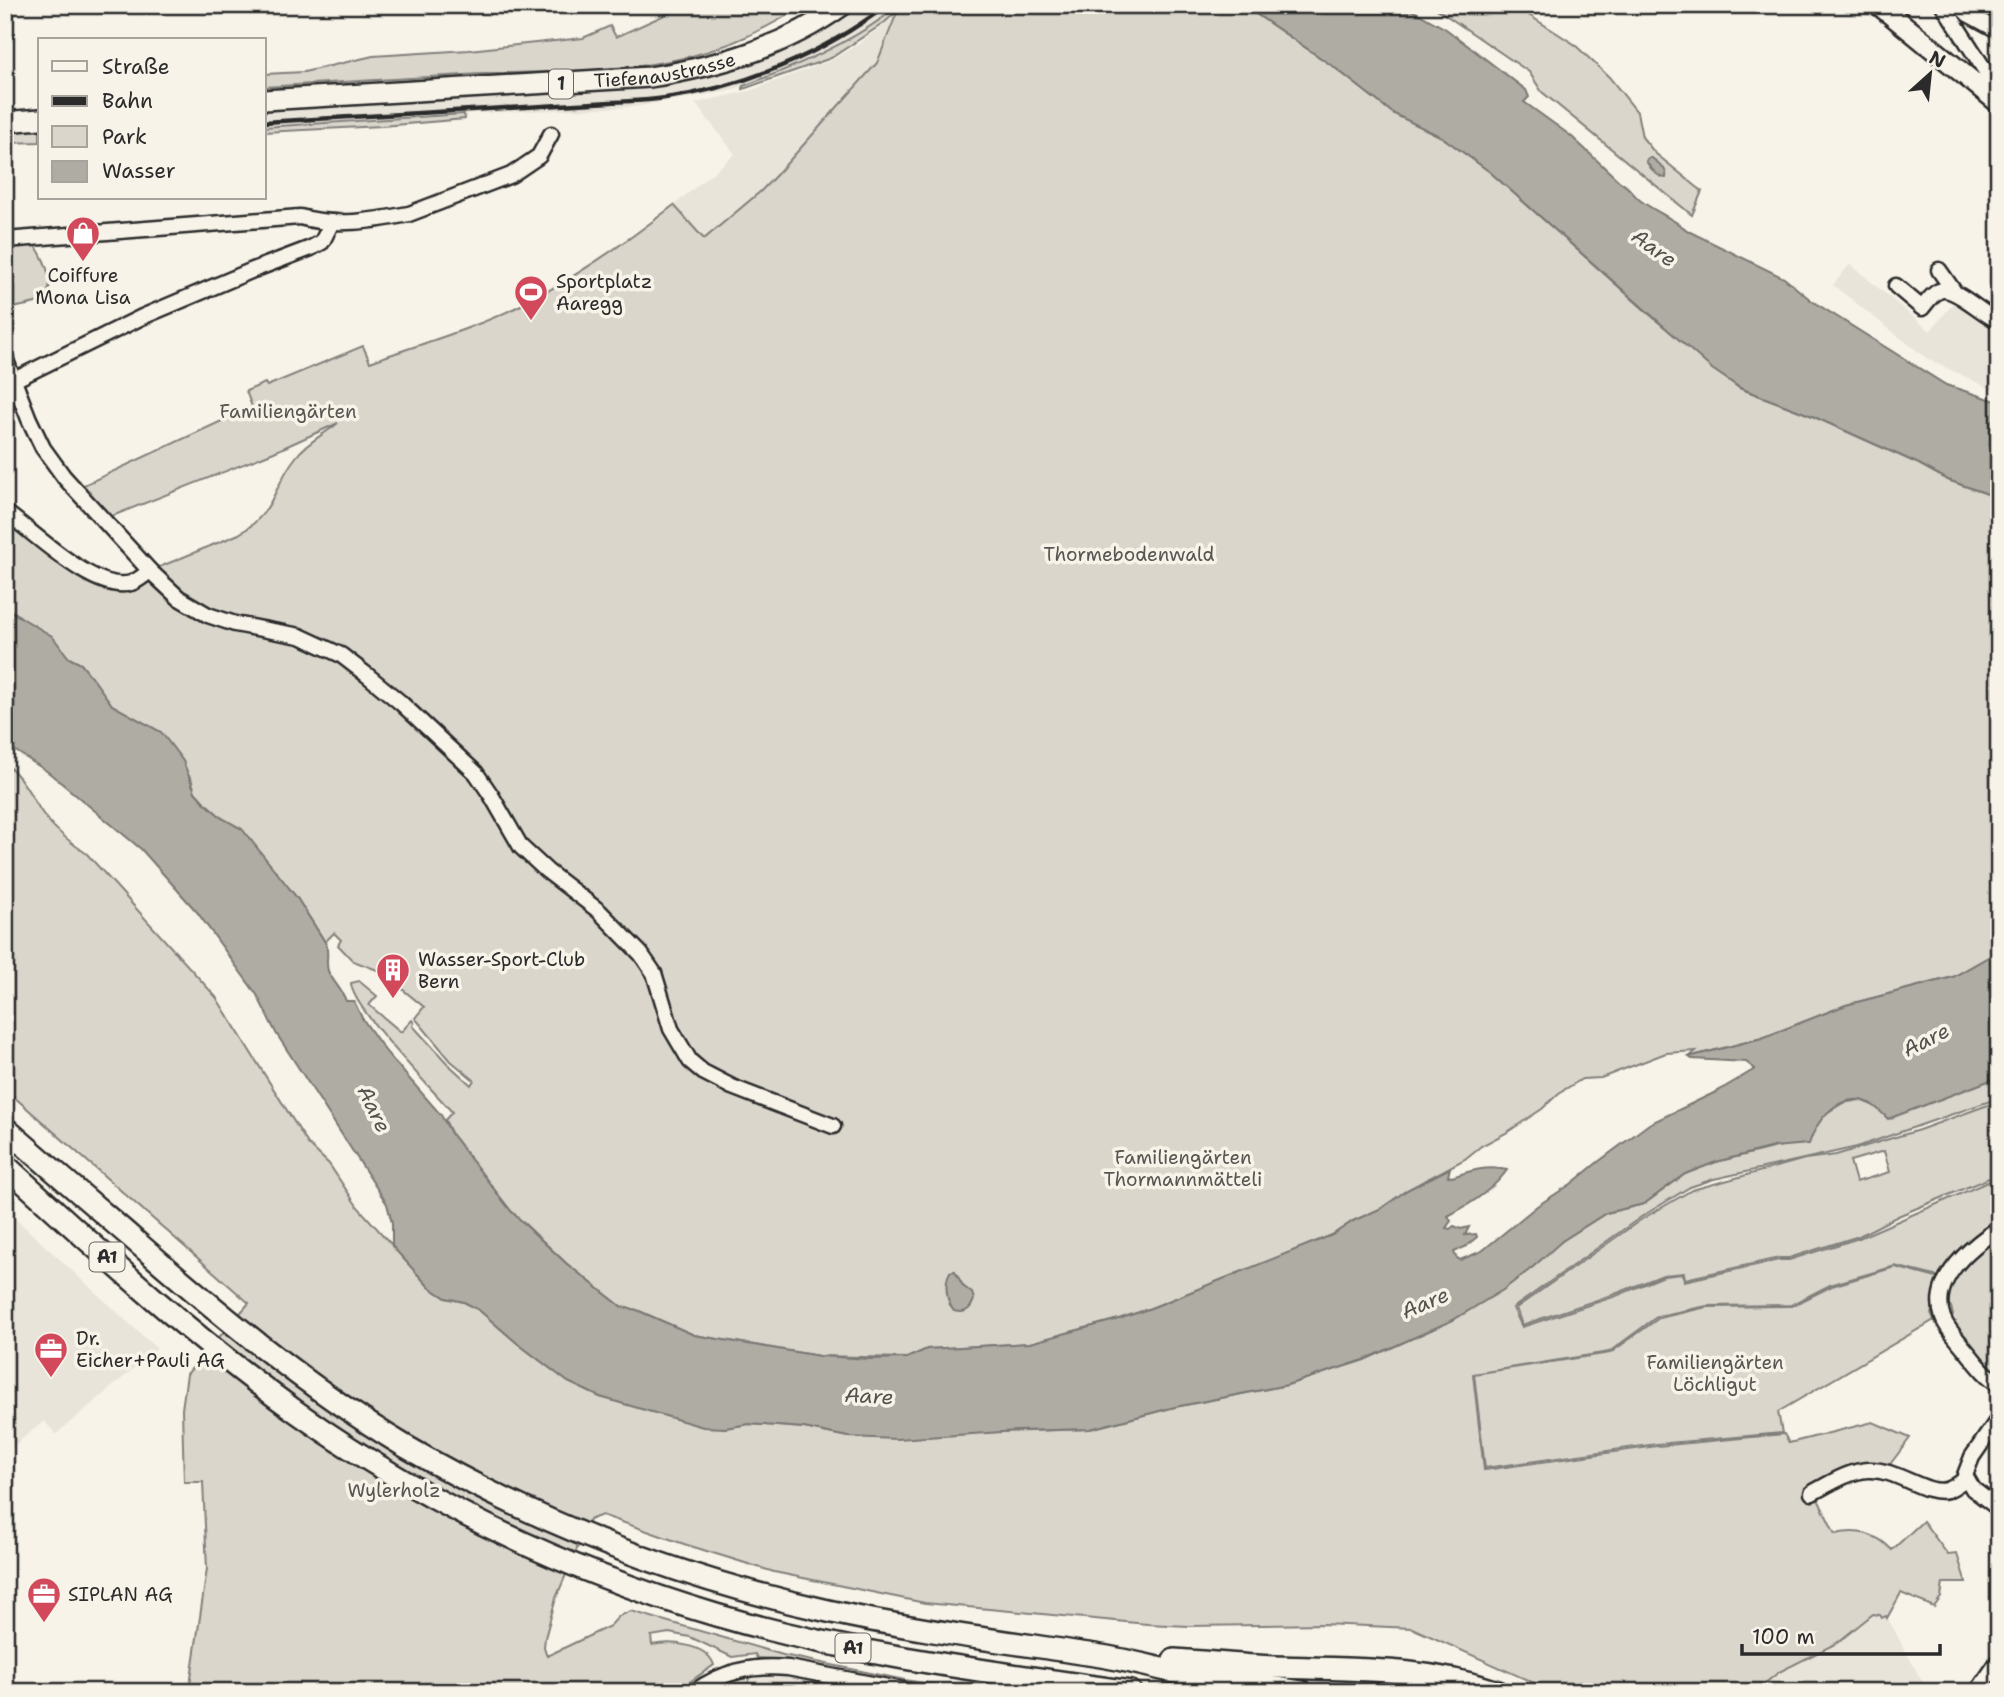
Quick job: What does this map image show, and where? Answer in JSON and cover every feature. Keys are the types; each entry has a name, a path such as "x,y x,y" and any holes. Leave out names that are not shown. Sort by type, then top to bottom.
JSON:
{"highway":[{"name":"A1","path":"5,1128 231,1323 316,1387 403,1444 491,1493 595,1540 686,1573 819,1609 936,1632 1105,1657 1193,1676 1302,1692"},
{"name":"A1","path":"5,1165 211,1347 298,1413 386,1471 486,1525 583,1569 717,1615 822,1642 962,1668 1131,1692"},
{"path":"1105,1657 1250,1666 1411,1671 1455,1679 1498,1692"}],"main road":[{"name":"Tiefenaustrasse","path":"266,100 606,82 671,74 728,61 761,50 792,37 843,5"},
{"path":"1879,5 1999,103"},
{"path":"5,110 38,108"},
{"path":"5,122 38,119"}],"street":[{"path":"1944,5 1999,92"},
{"path":"1959,5 1968,14 1999,31"},
{"path":"5,240 300,217 331,224 409,214 511,175 539,156 551,134"},
{"path":"14,380 153,312 312,248 322,243 331,224"},
{"path":"1939,270 1953,290 1989,317 1999,321"},
{"path":"1896,286 1922,307 1936,292 1943,289 1953,290"},
{"path":"5,358 43,447 64,477 150,571 179,598 208,615 235,624 300,636 341,655 367,675 476,773 521,847 599,911 640,954 654,973 671,1029 690,1061 703,1072 732,1087 833,1126"},
{"path":"5,512 57,554 100,579 127,584 150,571"},
{"path":"1999,1228 1967,1251 1955,1265 1947,1279 1941,1309 1943,1319 1962,1345 1987,1375 1999,1384"},
{"path":"1999,1418 1968,1464 1965,1475 1973,1489 1999,1509"},
{"path":"1812,1493 1849,1474 1869,1470 1897,1474 1937,1491 1946,1491 1966,1479"},
{"path":"1977,1692 1999,1660"},
{"path":"694,1692 729,1672 769,1667 788,1668 914,1692"}],"shaded area":[{"path":"862,5 904,5 877,25 778,76 723,92 633,107 434,115 266,126 266,110 420,99 596,92 671,84 717,75 782,52 825,31"},
{"path":"896,15 877,63 761,191 704,239 674,205 735,154 695,103 749,91 832,60 860,43"},
{"path":"1850,264 1930,331 1964,291 1999,317 1999,393 1926,358 1833,285"},
{"path":"5,1209 157,1349 56,1434 44,1421 5,1453"},
{"path":"1873,1614 1886,1615 1928,1692 1754,1692 1779,1672 1837,1643"},
{"path":"750,1668 914,1692 694,1692"}],"green space":[{"path":"698,5 804,5 734,42 688,57 638,66 266,87 266,74 304,72 373,56 469,50 583,38 610,26 616,37 680,8"},
{"path":"899,5 904,5 884,23 831,58 743,89 743,86 804,62 845,41"},
{"name":"Thormebodenwald","path":"908,5 1243,5 1334,67 1394,114 1442,137 1490,172 1657,321 1739,388 1810,415 1919,464 1948,480 1999,498 1999,951 1953,977 1846,1005 1762,1038 1689,1057 1696,1051 1666,1053 1601,1078 1582,1079 1559,1093 1542,1109 1481,1146 1465,1159 1407,1190 1382,1208 1353,1221 1333,1235 1151,1308 1030,1343 927,1349 907,1358 819,1356 694,1335 637,1310 622,1307 567,1264 511,1211 452,1135 445,1120 452,1112 378,1029 355,995 351,983 359,981 377,996 369,1005 401,1032 412,1020 413,1026 471,1085 474,1080 451,1061 415,1018 424,1007 380,971 353,961 338,945 341,940 334,933 325,942 297,898 242,830 222,818 204,802 195,792 191,778 134,719 112,705 81,664 69,658 16,613 5,608 5,512 57,554 121,583 239,534 261,516 300,452 338,423 274,452 102,520 75,489 252,407 246,391 265,383 267,386 363,346 370,362 512,310 586,268 674,205 704,239 761,191 877,63 896,15"},
{"path":"1431,5 1513,5 1574,44 1609,77 1637,112 1642,137 1655,153 1702,191 1692,215 1542,92 1529,72"},
{"path":"464,114 465,119 266,132 266,127"},
{"path":"38,126 38,142 5,143 5,130"},
{"path":"33,242 48,273 49,290 38,302 5,311 5,244"},
{"name":"Wylerholz","path":"5,763 22,781 50,822 64,837 87,854 216,997 308,1144 329,1164 357,1206 429,1287 446,1298 464,1302 479,1310 568,1382 600,1397 725,1428 749,1424 804,1428 848,1437 1090,1429 1175,1407 1287,1385 1364,1360 1453,1320 1562,1241 1606,1213 1644,1204 1685,1174 1716,1162 1785,1145 1812,1133 1825,1114 1843,1103 1860,1100 1872,1105 1924,1104 1999,1077 1999,1098 1857,1147 1714,1179 1690,1187 1641,1217 1513,1308 1522,1327 1616,1296 1664,1276 1683,1274 1684,1281 1789,1260 1859,1238 1999,1177 1999,1227 1947,1279 1895,1266 1830,1285 1791,1305 1707,1306 1658,1316 1609,1352 1473,1374 1484,1470 1657,1446 1784,1434 1789,1443 1873,1422 1910,1438 1888,1467 1813,1489 1835,1534 1866,1534 1880,1540 1892,1550 1923,1521 1948,1555 1957,1554 1966,1583 1943,1583 1941,1597 1934,1607 1901,1593 1887,1618 1873,1614 1837,1643 1779,1672 1754,1692 1554,1692 1412,1628 1323,1624 1147,1624 925,1603 774,1572 602,1515 589,1520 556,1598 545,1638 547,1656 610,1626 619,1616 631,1611 783,1655 905,1680 981,1692 924,1687 785,1660 757,1658 755,1654 732,1657 690,1637 669,1633 651,1636 652,1645 669,1643 696,1648 704,1652 714,1665 675,1692 189,1692 207,1569 203,1482 184,1482 182,1409 187,1374 249,1303 5,1089"},
{"path":"1999,1101 1999,1174 1898,1216 1859,1236 1789,1258 1685,1279 1684,1273 1663,1275 1522,1325 1516,1308 1642,1219 1692,1190 1805,1159 1836,1155 1919,1130","holes":["1884,1151 1890,1172 1856,1182 1850,1161"]},
{"path":"1999,1233 1999,1377 1950,1320 1953,1315 1951,1307 1945,1300 1960,1269"},
{"name":"Familiengärten Löchligut","path":"1895,1267 1944,1280 1937,1308 1933,1308 1931,1314 1934,1320 1778,1412 1782,1433 1657,1444 1485,1468 1474,1374 1610,1353 1659,1318 1707,1307 1792,1306 1832,1286"},
{"path":"750,1668 748,1692 694,1692"}],"water":[{"name":"Aare","path":"1243,5 1403,5 1446,29 1526,90 1529,97 1524,102 1571,136 1647,205 1688,231 1784,278 1812,301 1946,385 1999,402 1999,498 1948,480 1919,464 1810,415 1740,388 1712,369 1490,172 1442,137 1394,114 1334,67"},
{"path":"1648,158 1662,166 1666,178 1652,169 1646,161"},
{"name":"Aare","path":"5,608 52,636 69,658 81,664 112,705 161,732 183,761 195,792 222,818 242,829 297,898 325,942 328,971 346,1001 354,1001 362,1018 386,1052 441,1115 452,1135 511,1211 567,1264 622,1307 637,1310 694,1335 819,1356 871,1359 907,1358 927,1349 1030,1343 1151,1308 1332,1235 1353,1221 1382,1208 1407,1190 1450,1168 1448,1176 1452,1177 1486,1168 1507,1170 1480,1196 1448,1216 1451,1221 1446,1228 1469,1227 1465,1235 1476,1234 1477,1237 1454,1252 1460,1260 1482,1251 1537,1206 1571,1184 1649,1124 1718,1091 1755,1069 1746,1062 1689,1057 1762,1038 1846,1005 1953,977 1999,951 1999,1077 1888,1119 1865,1101 1851,1100 1842,1103 1821,1120 1809,1144 1773,1147 1716,1162 1685,1174 1644,1204 1606,1213 1562,1241 1503,1290 1453,1320 1364,1360 1287,1385 1175,1407 1090,1429 897,1439 848,1437 804,1428 749,1424 725,1428 703,1427 600,1397 568,1382 479,1310 464,1302 446,1298 429,1287 392,1246 392,1223 387,1204 276,1033 257,995 197,912 141,849 48,772 5,744"},
{"path":"955,1271 974,1299 969,1308 961,1312 954,1311 948,1297 948,1276"}],"railway":[{"path":"266,122 645,100 695,93 782,66 837,38 887,5"}],"place":[{"name":"Coiffure Mona Lisa","path":"83,263"},
{"name":"Sportplatz Aaregg","path":"531,322"},
{"name":"Wasser-Sport-Club Bern","path":"393,1000"},
{"name":"Dr. Eicher+Pauli AG","path":"51,1379"},
{"name":"SIPLAN AG","path":"44,1624"}],"park label":[{"name":"Familiengärten","path":"288,411"},
{"name":"Familiengärten Thormannmätteli","path":"1183,1168"}]}
